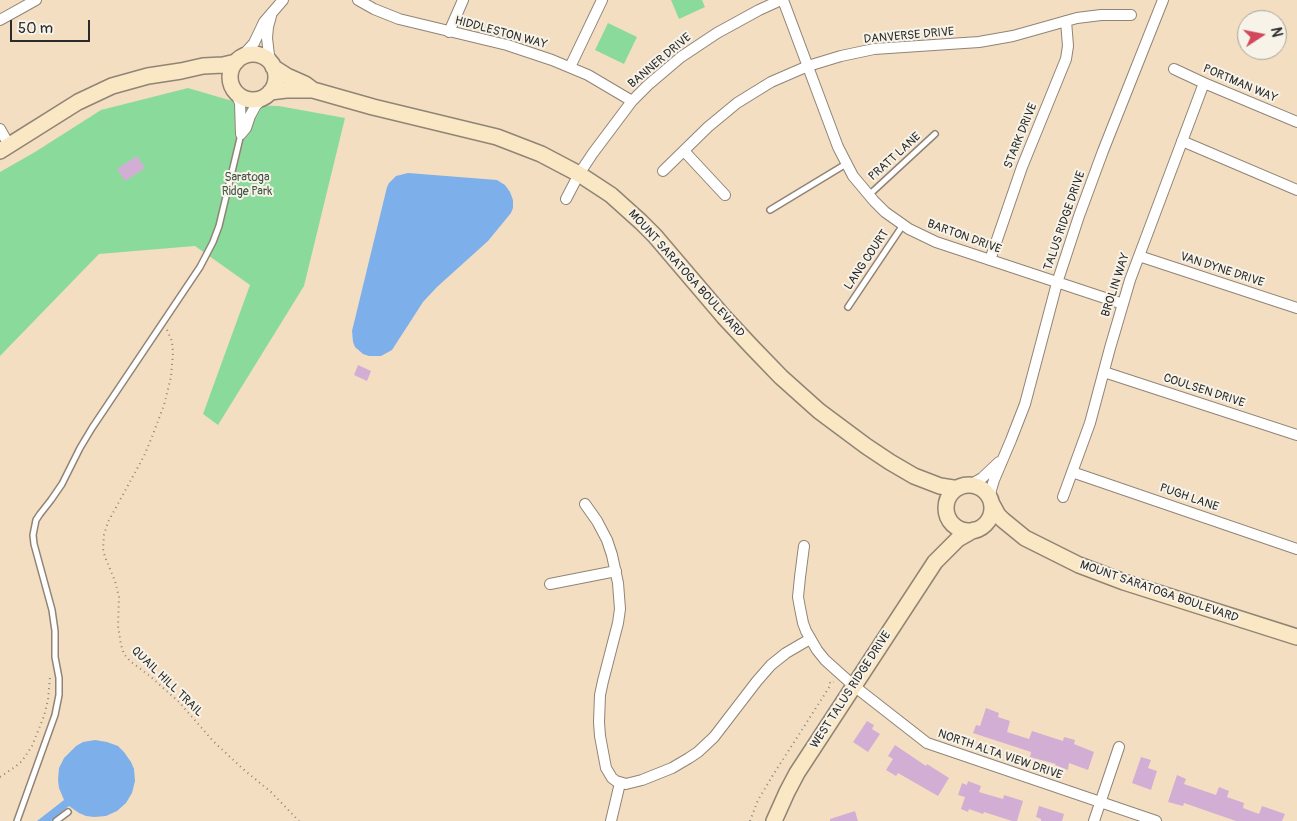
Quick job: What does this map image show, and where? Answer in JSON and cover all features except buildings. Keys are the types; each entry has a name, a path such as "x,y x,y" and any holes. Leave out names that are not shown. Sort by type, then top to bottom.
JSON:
{"street":[{"path":"0,20 36,0"},
{"path":"241,134 241,109 238,96 233,87 231,72 238,60 250,48 261,26 283,0"},
{"name":"HIDDLESTON WAY","path":"358,0 399,19 530,52 570,67 605,84 632,101"},
{"path":"449,32 463,0"},
{"path":"570,67 602,0"},
{"name":"BARTON DRIVE","path":"782,0 846,164 868,195 885,212 902,225 936,242 1123,304"},
{"name":"BANNER DRIVE","path":"566,199 593,153 632,101 664,71 699,44 735,22 782,0"},
{"name":"TALUS RIDGE DRIVE","path":"991,501 992,485 1025,404 1057,283 1079,216 1163,0"},
{"path":"241,134 246,128 252,112 268,94 275,82 275,72 269,55 267,38 271,15"},
{"name":"DANVERSE DRIVE","path":"663,171 708,127 737,103 770,82 808,66 874,49 996,40 1066,21 1100,15 1131,15"},
{"name":"STARK DRIVE","path":"990,260 1022,167 1066,59 1068,46 1066,21"},
{"path":"0,130 5,148 62,112 95,94 130,80 198,67 222,65 238,60 246,55 257,54 268,60 272,65"},
{"name":"MOUNT SARATOGA BOULEVARD","path":"272,65 287,76 314,90 373,108 497,137 541,154 579,174 610,195 646,227 724,317 781,377 842,429 914,476 940,486 964,486"},
{"name":"PORTMAN WAY","path":"1174,69 1297,122"},
{"path":"181,71 217,76 233,87 238,94 248,99 268,94"},
{"name":"BROLIN WAY","path":"1063,497 1092,415 1138,256 1204,83"},
{"name":"MOUNT SARATOGA BOULEVARD","path":"268,94 286,90 314,90"},
{"path":"1182,141 1297,190"},
{"path":"684,151 725,195"},
{"name":"VAN DYNE DRIVE","path":"1138,256 1297,308"},
{"name":"COULSEN DRIVE","path":"1104,372 1297,435"},
{"name":"TALUS RIDGE DRIVE","path":"964,486 989,473 1004,456"},
{"name":"PUGH LANE","path":"1072,472 1297,548"},
{"name":"MOUNT SARATOGA BOULEVARD","path":"914,476 938,497 948,513"},
{"path":"964,486 975,486 984,490 991,501 991,516 988,521 977,529 968,531 957,527 948,513 947,503 950,494 964,486"},
{"name":"MOUNT SARATOGA BOULEVARD","path":"991,501 998,515 1025,538"},
{"path":"585,504 597,521 612,555 620,595 618,622 600,694 599,722 606,768 612,778 620,783 630,784 653,777 694,755 714,737 771,665 786,653 810,639"},
{"name":"WEST TALUS RIDGE DRIVE","path":"935,562 947,534 948,513"},
{"name":"MOUNT SARATOGA BOULEVARD","path":"977,529 994,528 1025,538 1102,574 1297,637"},
{"name":"WEST TALUS RIDGE DRIVE","path":"774,821 797,773 935,562 958,539 977,529"},
{"name":"NORTH ALTA VIEW DRIVE","path":"804,546 798,597 801,616 810,639 817,650 825,660 854,686 927,743 1156,821"},
{"path":"550,584 616,570"},
{"path":"1094,821 1119,747"},
{"path":"611,821 620,783"}],"lane":[{"path":"17,821 57,705 59,686 55,657 54,621 34,544 34,527 40,514 62,484 92,428 200,267 213,242 241,134"},
{"name":"PRATT LANE","path":"868,195 935,134"},
{"path":"770,210 846,164"},
{"name":"LANG COURT","path":"848,307 902,225"},
{"path":"56,821 68,812"}],"path":[{"name":"QUAIL HILL TRAIL","path":"162,324 169,333 173,347 168,392 152,437 108,522 104,535 105,557 115,581 119,597 118,626 120,645 130,661 162,686 186,709 214,741 299,821"},
{"path":"0,777 15,767 32,746 44,716 55,657"},
{"path":"750,821 758,800 830,686 830,682 836,681"}],"green space":[{"path":"671,0 702,0 705,7 679,19"},
{"path":"608,23 637,37 624,64 595,50"},
{"name":"Saratoga Ridge Park","path":"188,88 246,105 279,106 345,118 304,286 218,425 203,414 250,285 195,246 99,254 0,356 0,172 101,110"}],"water":[{"path":"408,173 497,180 505,185 510,192 513,208 488,241 423,302 392,350 381,356 369,356 363,354 355,347 352,331 387,187 396,176"},
{"path":"95,740 118,746 131,762 135,781 132,793 126,803 117,811 106,816 86,816 69,806 51,821 37,821 64,800 58,780 59,768 64,758 76,746 83,742"}]}
